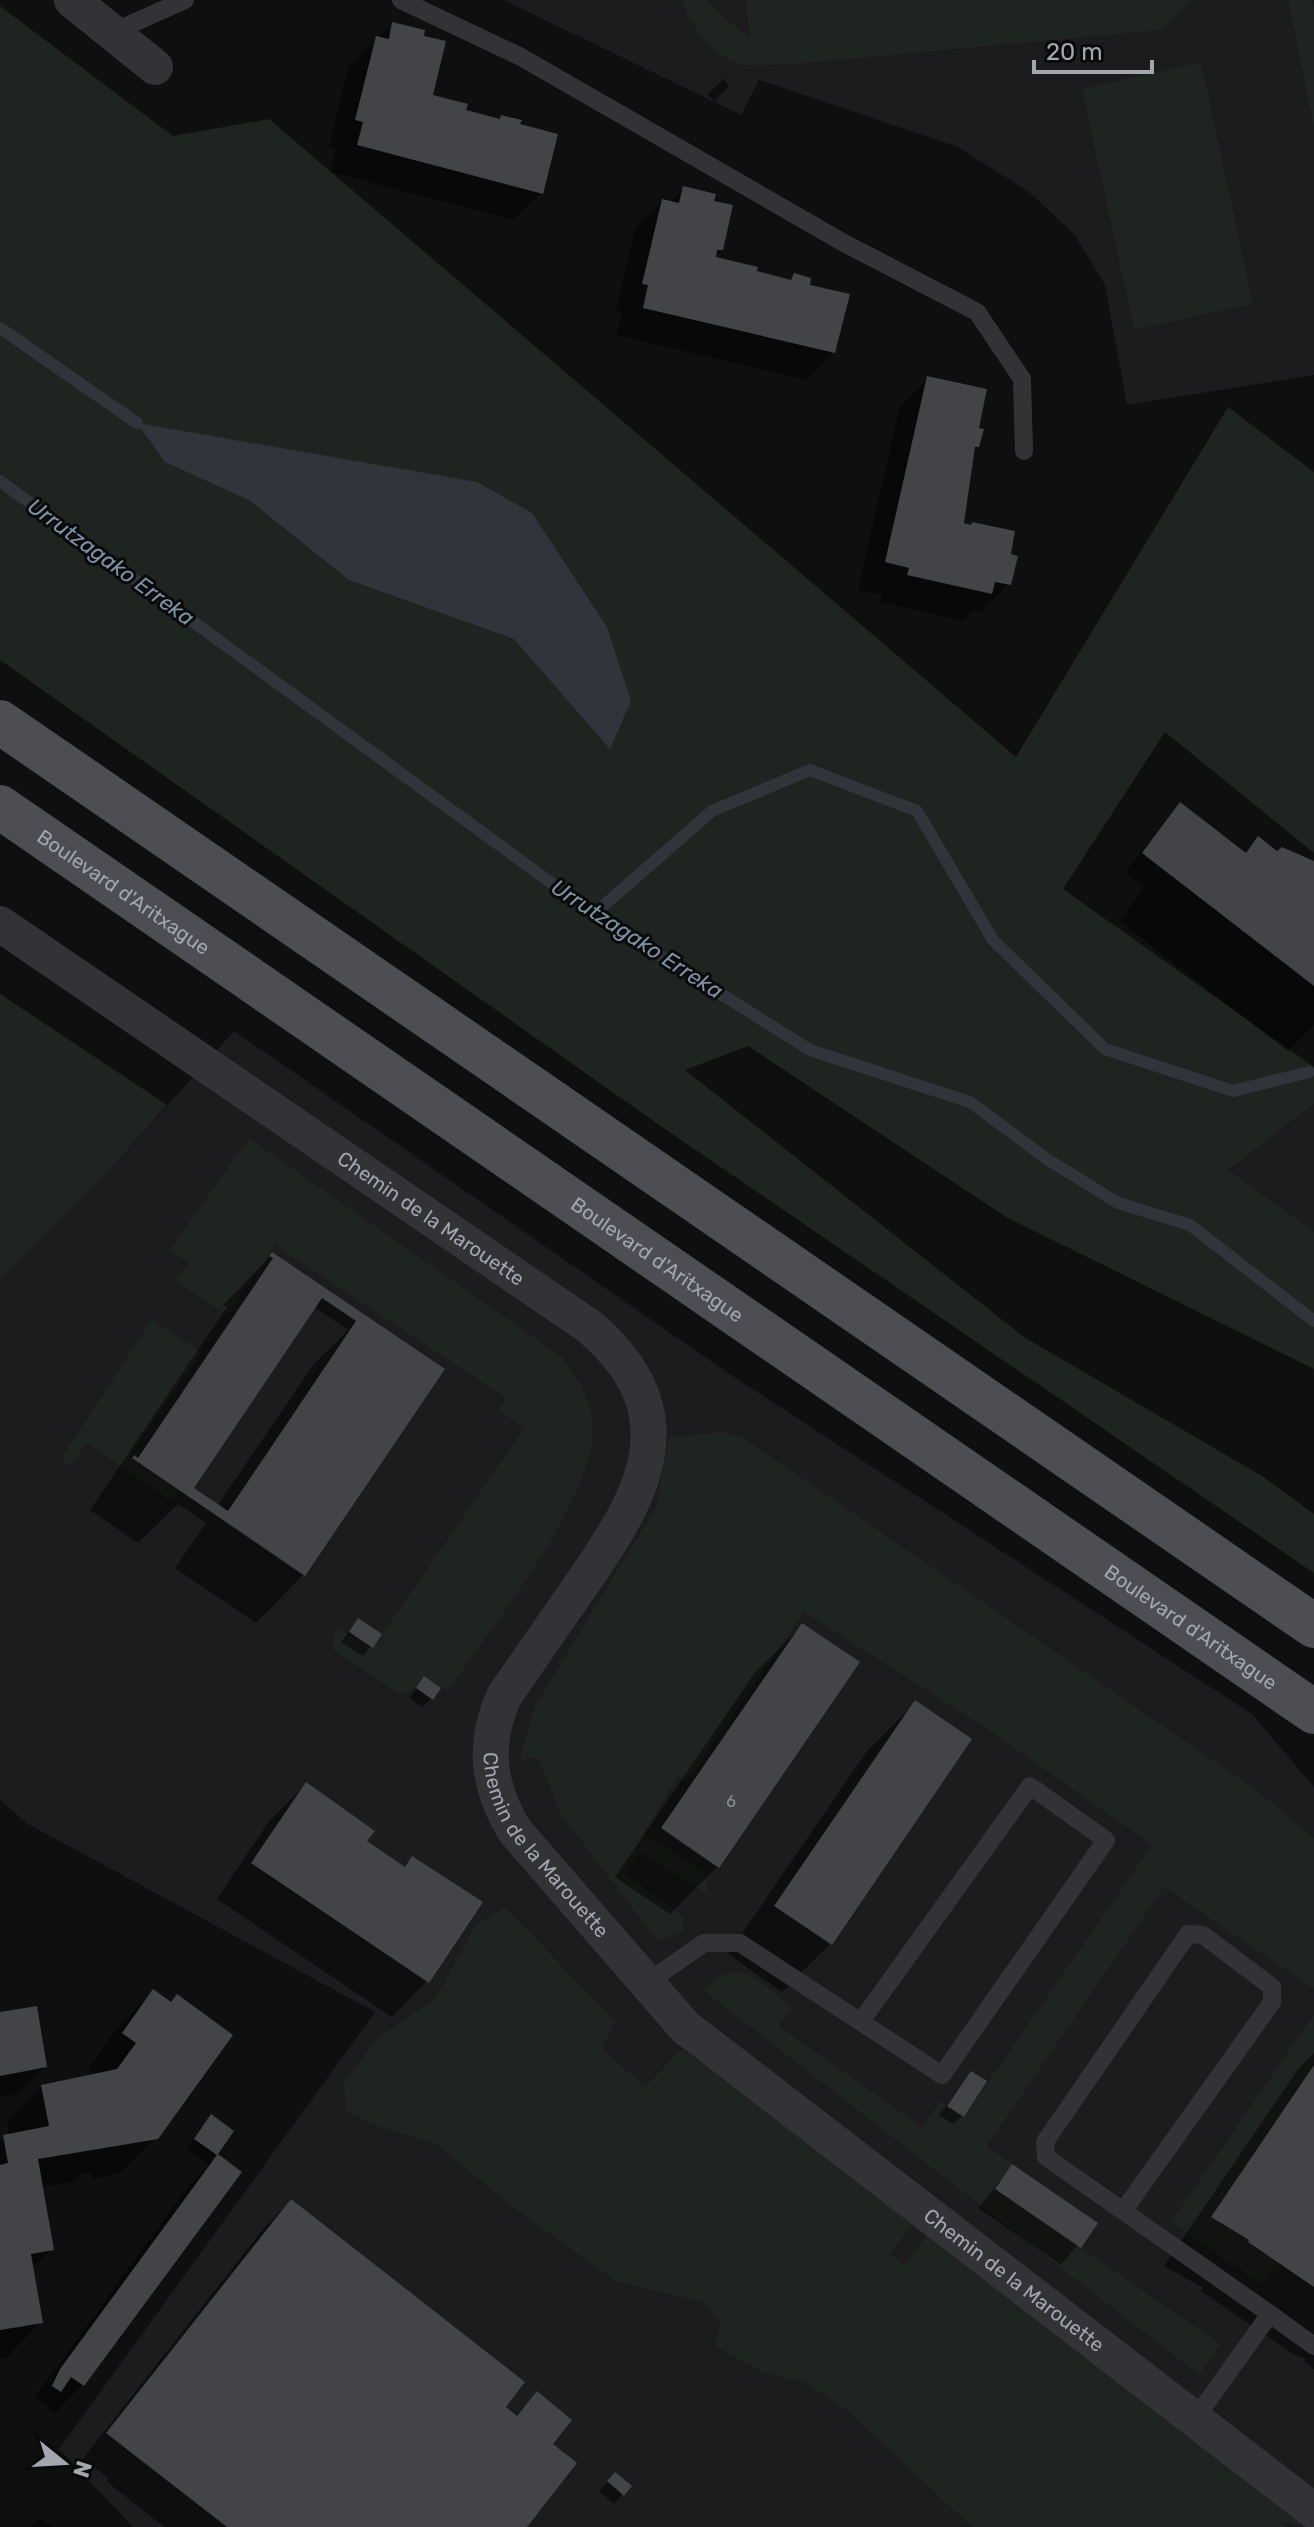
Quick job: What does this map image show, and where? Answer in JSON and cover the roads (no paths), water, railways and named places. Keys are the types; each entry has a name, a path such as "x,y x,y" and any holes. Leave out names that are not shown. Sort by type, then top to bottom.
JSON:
{"main road":[{"path":"0,722 1314,1626"},
{"name":"Boulevard d'Aritxague","path":"0,807 1314,1712"}],"street":[{"path":"72,0 155,67"},
{"name":"Chemin de la Marouette","path":"0,924 590,1327 619,1352 637,1384 648,1426 648,1456 640,1488 614,1538 504,1696 491,1730 490,1760 498,1801 515,1831 685,2027 1314,2511"}],"lane":[{"path":"113,32 185,0"},
{"path":"401,0 521,57 844,243 977,312 1022,379 1024,451"},
{"path":"645,1984 704,1943 740,1943 942,2075 1106,1840 1030,1786 862,2020"},
{"path":"1124,2210 1272,2002 1272,1987 1203,1935 1188,1934 1045,2142 1046,2157 1314,2346"},
{"path":"1194,2420 1270,2314"}],"waterway":[{"path":"0,328 137,423"},
{"name":"Urrutzagako Erreka","path":"0,481 594,914 810,1050 970,1102 1047,1159 1118,1203 1190,1225 1314,1321"},
{"path":"594,914 712,811 810,770 917,811 993,940 1105,1049 1233,1091 1309,1072"}]}
